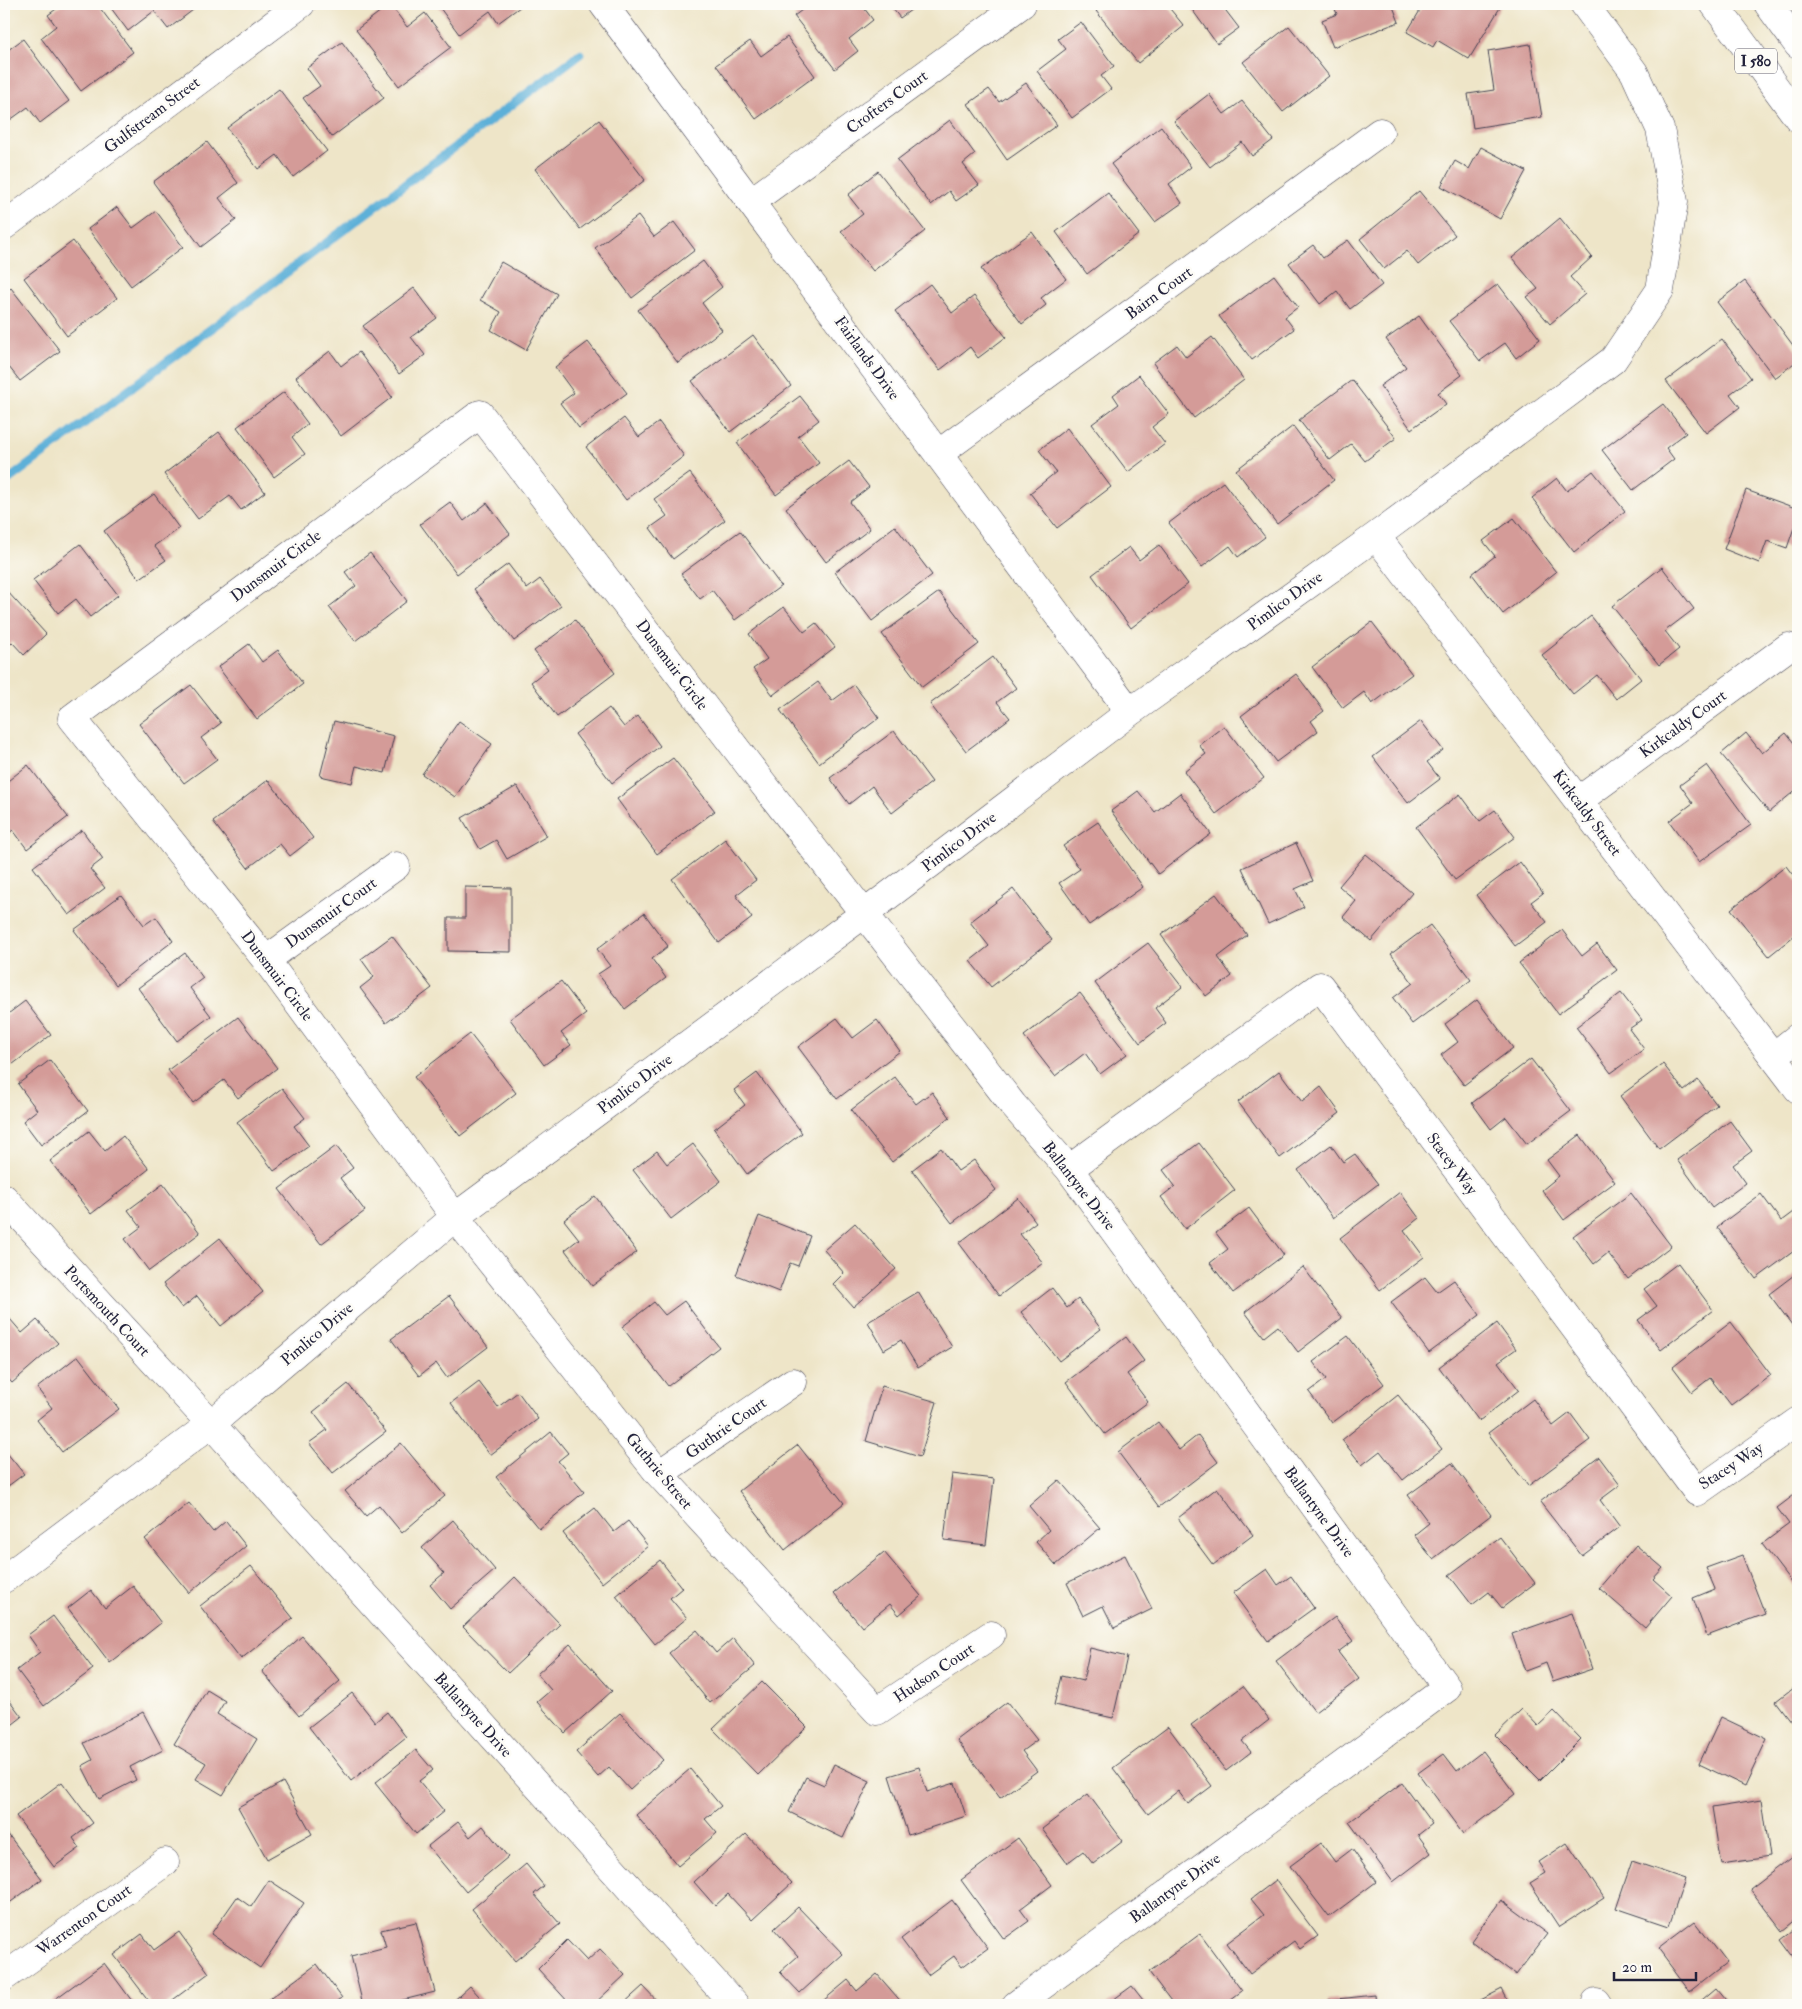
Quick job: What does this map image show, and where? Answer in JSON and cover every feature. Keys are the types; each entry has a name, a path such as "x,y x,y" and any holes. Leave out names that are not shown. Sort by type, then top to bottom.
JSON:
{"main road":[{"name":"Gulfstream Street","path":"4,226 301,4"},
{"name":"Fairlands Drive","path":"603,4 752,201 1130,712"},
{"name":"Crofters Court","path":"752,201 1022,4"},
{"name":"Pimlico Drive","path":"4,1579 211,1424 455,1217 864,914 1130,712 1376,536 1613,360 1660,290 1674,202 1660,129 1634,72 1584,4"},
{"name":"I 580","path":"1714,4 1798,118"},
{"name":"I 580","path":"1768,4 1798,45"},
{"name":"Bairn Court","path":"938,454 1380,132"},
{"name":"Dunsmuir Circle","path":"455,1217 266,960 72,718 480,414 864,914"},
{"name":"Kirkcaldy Street","path":"1376,536 1798,1089"},
{"name":"Kirkcaldy Court","path":"1578,801 1788,647"},
{"name":"Dunsmuir Court","path":"266,960 396,866"},
{"name":"Ballantyne Drive","path":"864,914 1013,1105 1069,1169 1447,1688 1016,2005"},
{"name":"Stacey Way","path":"1069,1169 1320,986 1697,1492 1798,1421"},
{"path":"1774,1056 1798,1037"},
{"name":"Portsmouth Court","path":"4,1198 211,1424"},
{"name":"Guthrie Street","path":"455,1217 659,1474 877,1711"},
{"name":"Guthrie Court","path":"659,1474 792,1382"},
{"name":"Ballantyne Drive","path":"211,1424 735,2005"},
{"name":"Hudson Court","path":"877,1711 991,1636"},
{"name":"Warrenton Court","path":"4,1977 165,1862"}],"building":[{"path":"63,4 97,4 133,52 81,91 41,38 56,26 48,15"},
{"path":"108,4 189,4 193,10 168,29 154,11 128,31"},
{"path":"390,4 407,27 425,13 451,47 399,86 356,30"},
{"path":"437,4 524,4 498,23 490,11 459,34"},
{"path":"810,4 861,4 873,20 849,39 858,51 835,69 794,16"},
{"path":"889,4 919,4 900,18"},
{"path":"1106,4 1127,4 1129,6 1132,4 1166,4 1184,26 1138,63 1096,11"},
{"path":"1188,4 1228,4 1223,7 1239,28 1217,44"},
{"path":"1333,4 1392,4 1399,22 1333,47 1322,20 1337,14"},
{"path":"1424,4 1497,4 1501,6 1469,59 1437,40 1433,47 1407,32"},
{"path":"1081,22 1114,66 1101,76 1111,89 1072,118 1037,71 1066,49 1058,39"},
{"path":"1289,26 1329,76 1283,112 1243,62"},
{"path":"787,37 815,76 756,119 716,65 750,41 761,56"},
{"path":"23,39 69,101 40,123 28,107 6,123 4,120 4,53"},
{"path":"342,42 384,98 332,137 303,98 320,86 307,68"},
{"path":"1530,44 1542,117 1473,128 1468,94 1494,90 1488,51"},
{"path":"1026,83 1057,125 1007,160 968,104 989,89 999,102"},
{"path":"279,89 327,151 293,177 277,155 258,169 227,128"},
{"path":"1209,94 1224,114 1242,101 1273,140 1252,156 1242,142 1210,167 1174,121"},
{"path":"599,120 645,180 580,229 535,169"},
{"path":"950,120 975,154 963,164 979,185 956,201 949,191 931,205 897,160"},
{"path":"1161,126 1191,167 1169,184 1182,203 1155,222 1111,164"},
{"path":"207,142 238,183 219,198 236,220 201,247 153,182"},
{"path":"1481,147 1526,171 1500,219 1441,186 1455,161 1469,169"},
{"path":"878,171 925,231 873,271 841,231 863,214 848,195"},
{"path":"1419,191 1455,235 1418,265 1407,251 1384,269 1360,239"},
{"path":"1108,193 1139,234 1087,274 1056,232"},
{"path":"117,207 133,228 156,211 183,247 131,286 88,229"},
{"path":"638,216 654,237 674,222 695,250 632,298 595,248"},
{"path":"1560,218 1592,257 1570,277 1585,294 1550,324 1527,297 1538,289 1512,258"},
{"path":"1032,232 1066,279 1041,298 1046,305 1022,324 981,269"},
{"path":"1348,240 1382,285 1350,309 1337,291 1320,304 1289,263 1313,245 1323,258"},
{"path":"73,241 117,298 67,336 24,278"},
{"path":"703,261 722,287 702,303 722,330 678,363 638,310"},
{"path":"501,262 557,294 526,350 491,330 501,312 480,300"},
{"path":"1274,275 1298,307 1285,317 1294,329 1252,360 1219,316"},
{"path":"1745,281 1798,352 1798,360 1775,378 1717,302"},
{"path":"930,284 952,313 974,296 1006,337 978,358 970,347 940,370 895,311"},
{"path":"1498,284 1540,339 1516,358 1505,343 1480,361 1449,321"},
{"path":"11,288 60,351 20,381 4,363 4,294"},
{"path":"414,288 437,318 411,337 425,355 399,374 363,326"},
{"path":"1419,316 1462,375 1438,393 1446,404 1411,429 1380,386 1406,367 1386,339"},
{"path":"753,335 791,386 730,432 692,381"},
{"path":"1212,337 1244,380 1194,418 1153,363 1177,345 1186,357"},
{"path":"1722,339 1751,378 1730,394 1740,407 1706,433 1666,381"},
{"path":"588,342 627,393 579,428 560,403 574,393 555,367"},
{"path":"330,351 341,366 359,352 392,397 341,436 296,377"},
{"path":"1139,375 1169,414 1152,427 1165,444 1128,472 1092,424 1119,404 1113,395"},
{"path":"1352,380 1396,438 1365,461 1351,444 1330,460 1299,420"},
{"path":"284,392 308,424 292,437 305,454 274,477 237,427"},
{"path":"800,396 819,420 798,436 819,463 776,495 737,443"},
{"path":"1663,404 1686,433 1666,448 1674,459 1633,490 1602,450"},
{"path":"624,418 639,437 659,422 684,456 626,500 586,447"},
{"path":"1293,426 1334,480 1277,524 1236,470"},
{"path":"1067,428 1111,487 1057,528 1030,493 1056,472 1039,450"},
{"path":"219,432 265,492 241,510 230,496 198,519 164,474"},
{"path":"849,461 869,487 850,502 870,529 826,562 786,508"},
{"path":"1593,471 1625,511 1574,552 1532,498 1557,478 1567,491"},
{"path":"690,473 725,520 673,559 650,528 667,516 654,499"},
{"path":"1223,482 1265,537 1238,557 1230,546 1202,567 1169,523"},
{"path":"1746,490 1798,509 1798,516 1787,548 1767,541 1759,563 1724,549"},
{"path":"154,494 179,528 154,546 166,560 139,579 104,531"},
{"path":"450,502 464,521 487,503 510,534 457,574 420,524"},
{"path":"1514,518 1556,572 1503,614 1472,574 1495,556 1483,541"},
{"path":"895,526 932,575 872,621 835,572"},
{"path":"740,531 781,586 735,620 712,590 700,599 681,574"},
{"path":"80,544 118,595 90,617 76,599 58,613 33,580"},
{"path":"1159,545 1188,584 1131,628 1092,575 1129,547 1139,560"},
{"path":"370,553 407,601 355,641 329,607 356,586 345,572"},
{"path":"508,564 527,589 540,579 561,606 514,641 474,589"},
{"path":"1662,567 1694,609 1665,631 1679,649 1659,665 1612,606"},
{"path":"6,590 46,634 24,655 12,642 4,649 4,592"},
{"path":"939,592 979,644 922,687 882,634"},
{"path":"784,607 804,632 816,623 835,647 773,695 753,669 767,659 749,634"},
{"path":"1591,616 1641,679 1616,699 1597,675 1573,694 1542,655"},
{"path":"575,620 615,673 557,717 531,682 548,669 534,651"},
{"path":"1372,622 1412,674 1372,704 1364,692 1343,708 1312,667"},
{"path":"249,644 262,662 278,650 303,684 257,719 218,667"},
{"path":"993,657 1016,688 997,702 1010,718 966,751 930,704"},
{"path":"1296,674 1324,711 1311,721 1318,731 1276,762 1241,716"},
{"path":"818,682 832,701 854,685 879,718 819,763 780,710"},
{"path":"191,685 221,723 201,738 217,759 184,783 139,724"},
{"path":"609,708 624,727 638,716 660,746 612,783 575,734"},
{"path":"334,721 394,736 385,773 356,766 352,783 320,776"},
{"path":"459,721 492,744 455,797 422,774"},
{"path":"1421,721 1443,750 1427,762 1440,779 1408,803 1373,757"},
{"path":"1224,726 1264,778 1216,814 1184,771 1206,754 1199,745"},
{"path":"894,731 932,782 892,813 872,786 849,804 830,778"},
{"path":"1746,733 1762,753 1786,733 1798,748 1798,788 1769,812 1721,754"},
{"path":"673,758 715,811 657,854 617,799"},
{"path":"28,765 68,817 27,849 13,830 4,837 4,784"},
{"path":"1707,765 1751,825 1699,862 1669,821 1693,803 1680,785"},
{"path":"268,780 313,838 290,856 280,844 248,868 213,822"},
{"path":"517,786 547,836 507,859 496,840 480,849 462,818"},
{"path":"1138,791 1155,812 1180,793 1211,834 1158,874 1111,811"},
{"path":"1460,794 1480,821 1495,810 1515,837 1455,880 1416,827"},
{"path":"1098,822 1143,887 1089,925 1059,883 1080,869 1063,846"},
{"path":"82,830 103,859 90,869 105,888 69,915 33,867"},
{"path":"725,839 756,880 736,895 752,918 719,943 672,879"},
{"path":"1296,843 1313,881 1295,889 1304,907 1268,924 1242,868"},
{"path":"1366,854 1412,893 1371,941 1343,917 1356,901 1339,886"},
{"path":"1520,862 1543,893 1531,902 1547,922 1515,946 1476,895"},
{"path":"1786,866 1798,882 1798,940 1795,935 1769,956 1731,909"},
{"path":"465,887 511,888 511,952 448,951 448,918 465,918"},
{"path":"1013,889 1052,940 991,987 970,961 989,946 970,922"},
{"path":"1216,894 1247,935 1218,957 1232,976 1206,996 1161,935"},
{"path":"121,895 144,925 156,917 173,941 116,985 74,930"},
{"path":"644,913 668,946 652,959 666,978 625,1009 598,974 610,966 597,949"},
{"path":"1430,925 1471,980 1412,1024 1393,998 1413,983 1391,954"},
{"path":"1562,930 1582,956 1597,944 1617,970 1558,1014 1519,963"},
{"path":"392,936 432,988 386,1023 360,988 374,977 361,959"},
{"path":"1148,943 1182,987 1155,1008 1166,1023 1140,1043 1095,983"},
{"path":"185,953 203,978 190,988 211,1016 177,1041 138,988"},
{"path":"561,981 586,1014 561,1033 571,1045 544,1065 510,1019"},
{"path":"1080,993 1127,1054 1100,1074 1085,1053 1055,1076 1024,1036"},
{"path":"1621,993 1642,1020 1629,1029 1644,1049 1611,1073 1576,1027"},
{"path":"1477,1000 1513,1048 1464,1085 1441,1055 1458,1042 1445,1024"},
{"path":"25,1001 51,1035 4,1071 4,1017"},
{"path":"238,1017 277,1068 238,1098 224,1080 193,1103 168,1070"},
{"path":"837,1018 853,1038 877,1020 900,1051 837,1099 798,1047"},
{"path":"470,1034 516,1093 460,1136 414,1077"},
{"path":"1531,1059 1571,1111 1527,1144 1506,1117 1491,1129 1472,1103"},
{"path":"50,1060 88,1111 41,1145 23,1121 37,1110 18,1084"},
{"path":"1663,1064 1684,1091 1698,1080 1717,1105 1659,1149 1620,1096"},
{"path":"1279,1071 1302,1102 1321,1087 1340,1113 1280,1158 1238,1102"},
{"path":"757,1073 802,1133 747,1174 714,1129 745,1105 734,1090"},
{"path":"895,1077 916,1104 932,1092 950,1117 892,1162 851,1110"},
{"path":"282,1088 305,1118 294,1126 309,1146 274,1171 237,1122"},
{"path":"1730,1121 1752,1151 1733,1165 1746,1183 1712,1208 1677,1160"},
{"path":"89,1131 105,1151 123,1136 149,1169 91,1214 50,1161"},
{"path":"1580,1135 1615,1182 1564,1220 1542,1190 1559,1176 1547,1160"},
{"path":"1199,1143 1235,1190 1185,1229 1161,1197 1175,1186 1163,1170"},
{"path":"693,1144 721,1181 671,1219 633,1170 657,1151 667,1164"},
{"path":"1331,1145 1343,1162 1355,1154 1378,1184 1333,1218 1298,1170"},
{"path":"336,1146 353,1168 340,1178 365,1211 321,1244 279,1189"},
{"path":"941,1148 958,1171 974,1160 996,1190 952,1223 912,1170"},
{"path":"163,1184 200,1233 149,1271 125,1239 141,1227 128,1210"},
{"path":"1400,1192 1419,1218 1404,1230 1424,1257 1380,1290 1340,1238"},
{"path":"1631,1193 1671,1246 1628,1279 1608,1253 1594,1264 1573,1236"},
{"path":"1761,1194 1781,1221 1797,1209 1798,1248 1756,1279 1717,1227"},
{"path":"595,1196 637,1252 592,1286 565,1250 579,1239 564,1220"},
{"path":"1018,1198 1036,1222 1020,1234 1043,1263 999,1296 959,1243"},
{"path":"1249,1208 1284,1255 1233,1293 1210,1263 1228,1249 1216,1233"},
{"path":"759,1216 810,1236 798,1266 790,1263 779,1292 736,1275"},
{"path":"855,1223 896,1269 853,1307 833,1284 844,1273 824,1250"},
{"path":"220,1238 263,1292 221,1326 197,1296 182,1308 163,1284"},
{"path":"1678,1263 1713,1310 1661,1350 1638,1320 1657,1306 1644,1289"},
{"path":"1303,1267 1342,1318 1298,1352 1278,1326 1264,1337 1245,1312"},
{"path":"1798,1272 1798,1333 1769,1294"},
{"path":"1425,1277 1437,1292 1454,1280 1480,1315 1429,1353 1391,1302"},
{"path":"1052,1288 1067,1308 1078,1299 1101,1329 1059,1361 1021,1312"},
{"path":"918,1292 952,1347 918,1368 901,1340 884,1350 868,1322"},
{"path":"449,1296 488,1347 447,1378 436,1363 419,1376 391,1339"},
{"path":"684,1301 719,1347 668,1386 622,1327 654,1302 665,1315"},
{"path":"4,1312 22,1333 37,1320 58,1343 12,1383 4,1374"},
{"path":"1731,1322 1771,1375 1731,1405 1710,1378 1692,1392 1673,1367"},
{"path":"1497,1323 1516,1349 1498,1362 1519,1390 1479,1421 1439,1367"},
{"path":"1348,1336 1384,1384 1332,1423 1309,1392 1326,1379 1313,1362"},
{"path":"1126,1337 1144,1361 1127,1374 1148,1402 1105,1434 1066,1382"},
{"path":"78,1356 119,1409 62,1452 37,1420 52,1408 37,1388"},
{"path":"479,1382 498,1407 518,1392 538,1419 490,1455 451,1403"},
{"path":"348,1384 386,1432 333,1473 309,1443 327,1430 313,1412"},
{"path":"882,1386 937,1402 920,1457 866,1441"},
{"path":"1398,1395 1442,1449 1403,1480 1380,1451 1362,1465 1342,1440"},
{"path":"1533,1399 1553,1426 1570,1413 1590,1440 1528,1486 1488,1433"},
{"path":"1158,1422 1179,1450 1198,1435 1218,1462 1159,1507 1118,1452"},
{"path":"551,1432 568,1453 558,1461 584,1492 539,1529 496,1477"},
{"path":"401,1443 445,1496 402,1533 379,1505 366,1516 345,1491"},
{"path":"798,1445 844,1503 785,1550 739,1491"},
{"path":"7,1453 24,1474 4,1489 4,1455"},
{"path":"1599,1457 1620,1485 1600,1500 1620,1527 1582,1556 1540,1502"},
{"path":"1452,1463 1491,1515 1433,1559 1414,1535 1429,1523 1408,1495"},
{"path":"952,1474 994,1479 986,1545 944,1540"},
{"path":"1059,1480 1100,1528 1056,1565 1036,1542 1049,1530 1029,1506"},
{"path":"1217,1488 1253,1535 1213,1565 1178,1518"},
{"path":"1798,1492 1798,1585 1795,1587 1762,1544 1789,1524 1777,1508"},
{"path":"189,1503 213,1532 226,1521 246,1546 189,1593 145,1539"},
{"path":"595,1508 614,1532 628,1521 648,1546 602,1583 563,1533"},
{"path":"453,1520 495,1570 450,1609 430,1585 444,1573 422,1548"},
{"path":"1500,1537 1535,1583 1502,1608 1489,1592 1472,1605 1449,1575"},
{"path":"1636,1545 1663,1568 1653,1579 1672,1596 1645,1628 1599,1588"},
{"path":"884,1552 921,1596 899,1615 890,1604 862,1627 834,1593"},
{"path":"1125,1555 1152,1609 1114,1628 1103,1606 1083,1616 1067,1583"},
{"path":"1742,1555 1765,1614 1707,1636 1693,1598 1715,1589 1706,1568"},
{"path":"660,1560 682,1588 670,1598 687,1618 655,1644 616,1596"},
{"path":"251,1566 293,1618 241,1659 200,1606"},
{"path":"1267,1569 1278,1585 1291,1576 1314,1608 1268,1641 1233,1593"},
{"path":"515,1577 560,1624 508,1673 463,1627"},
{"path":"133,1586 161,1623 110,1663 68,1608 91,1590 105,1608"},
{"path":"1572,1613 1592,1669 1553,1682 1546,1663 1525,1671 1512,1634"},
{"path":"53,1616 93,1669 44,1706 17,1670 40,1652 28,1635"},
{"path":"1335,1617 1353,1641 1338,1652 1359,1679 1315,1712 1276,1661"},
{"path":"697,1630 716,1653 733,1638 755,1666 710,1703 669,1653"},
{"path":"302,1636 340,1681 299,1716 262,1671"},
{"path":"570,1644 612,1691 565,1733 537,1702 551,1690 537,1674"},
{"path":"1090,1648 1127,1657 1113,1718 1054,1705 1061,1676 1083,1681"},
{"path":"762,1682 807,1727 758,1775 713,1729"},
{"path":"1798,1684 1798,1730 1776,1701"},
{"path":"1243,1686 1269,1720 1242,1741 1251,1752 1226,1771 1191,1725"},
{"path":"207,1690 225,1701 217,1714 257,1739 223,1795 196,1779 206,1763 174,1744"},
{"path":"4,1693 22,1717 4,1731"},
{"path":"352,1693 375,1722 387,1712 406,1737 351,1781 309,1727"},
{"path":"1007,1702 1037,1740 1022,1751 1037,1771 1000,1798 957,1740"},
{"path":"1522,1709 1538,1726 1554,1711 1581,1739 1540,1780 1495,1735"},
{"path":"143,1712 163,1750 130,1767 136,1780 99,1799 82,1766 93,1760 84,1743"},
{"path":"620,1713 663,1760 630,1790 609,1767 598,1777 576,1752"},
{"path":"1721,1717 1767,1739 1745,1786 1699,1764"},
{"path":"1168,1727 1212,1786 1188,1804 1178,1791 1148,1814 1113,1768"},
{"path":"416,1750 433,1770 419,1781 444,1811 416,1834 375,1783"},
{"path":"1483,1751 1515,1794 1463,1834 1418,1773 1444,1754 1457,1771"},
{"path":"834,1764 870,1781 843,1838 789,1812 806,1777 824,1785"},
{"path":"919,1767 927,1792 955,1783 966,1816 908,1835 889,1776"},
{"path":"690,1769 721,1806 705,1819 717,1833 678,1866 636,1815"},
{"path":"62,1782 93,1823 73,1838 80,1848 54,1867 16,1816"},
{"path":"283,1782 312,1834 267,1859 238,1807"},
{"path":"1402,1783 1432,1824 1418,1835 1431,1853 1393,1882 1349,1822"},
{"path":"1088,1794 1123,1841 1093,1864 1083,1851 1067,1863 1042,1829"},
{"path":"1762,1800 1770,1857 1721,1864 1712,1808"},
{"path":"458,1822 470,1837 483,1826 508,1857 466,1892 428,1846"},
{"path":"4,1829 42,1879 4,1907"},
{"path":"746,1834 792,1883 752,1920 728,1894 715,1906 694,1882"},
{"path":"1018,1838 1052,1885 1020,1909 1029,1921 1004,1939 961,1880"},
{"path":"1321,1843 1335,1862 1352,1849 1376,1882 1329,1917 1290,1866"},
{"path":"1567,1843 1604,1898 1559,1927 1530,1883 1546,1873 1539,1862"},
{"path":"1793,1856 1798,1863 1798,1918 1782,1931 1750,1889"},
{"path":"1632,1861 1685,1879 1669,1926 1616,1908"},
{"path":"526,1864 544,1886 534,1894 560,1924 515,1961 472,1909"},
{"path":"269,1880 304,1903 260,1968 211,1934 237,1897 251,1907"},
{"path":"1276,1880 1318,1936 1300,1949 1294,1941 1250,1974 1227,1943 1264,1915 1251,1899"},
{"path":"952,1900 988,1948 962,1967 954,1956 928,1975 901,1939"},
{"path":"1501,1900 1547,1934 1516,1975 1471,1941"},
{"path":"798,1907 843,1954 800,1993 780,1972 798,1956 774,1929"},
{"path":"1695,1921 1727,1963 1690,1992 1658,1949"},
{"path":"416,1922 435,1992 383,2005 363,2005 351,1956 386,1947 381,1930"},
{"path":"1798,1927 1798,1963 1781,1940"},
{"path":"179,1932 209,1973 166,2005 152,2005 114,1955 142,1934 154,1950"},
{"path":"1200,1934 1242,1991 1223,2005 1174,2005 1149,1972"},
{"path":"567,1940 587,1961 600,1949 625,1975 593,2005 571,2005 538,1969"},
{"path":"104,1963 135,2005 47,2005"},
{"path":"317,1964 342,1998 332,2005 266,2005 264,2003"},
{"path":"877,1974 904,2005 818,2005 848,1980 857,1991"},
{"path":"470,1986 487,2005 449,2005"},
{"path":"643,1986 661,2005 622,2005"},
{"path":"1132,1986 1147,2005 1106,2005"},
{"path":"1716,1988 1730,2005 1696,2005"},
{"path":"1502,1989 1510,2005 1471,2005"},
{"path":"1375,1995 1376,2005 1329,2005 1328,2000"}],"waterway":[{"path":"4,483 580,54"}]}
